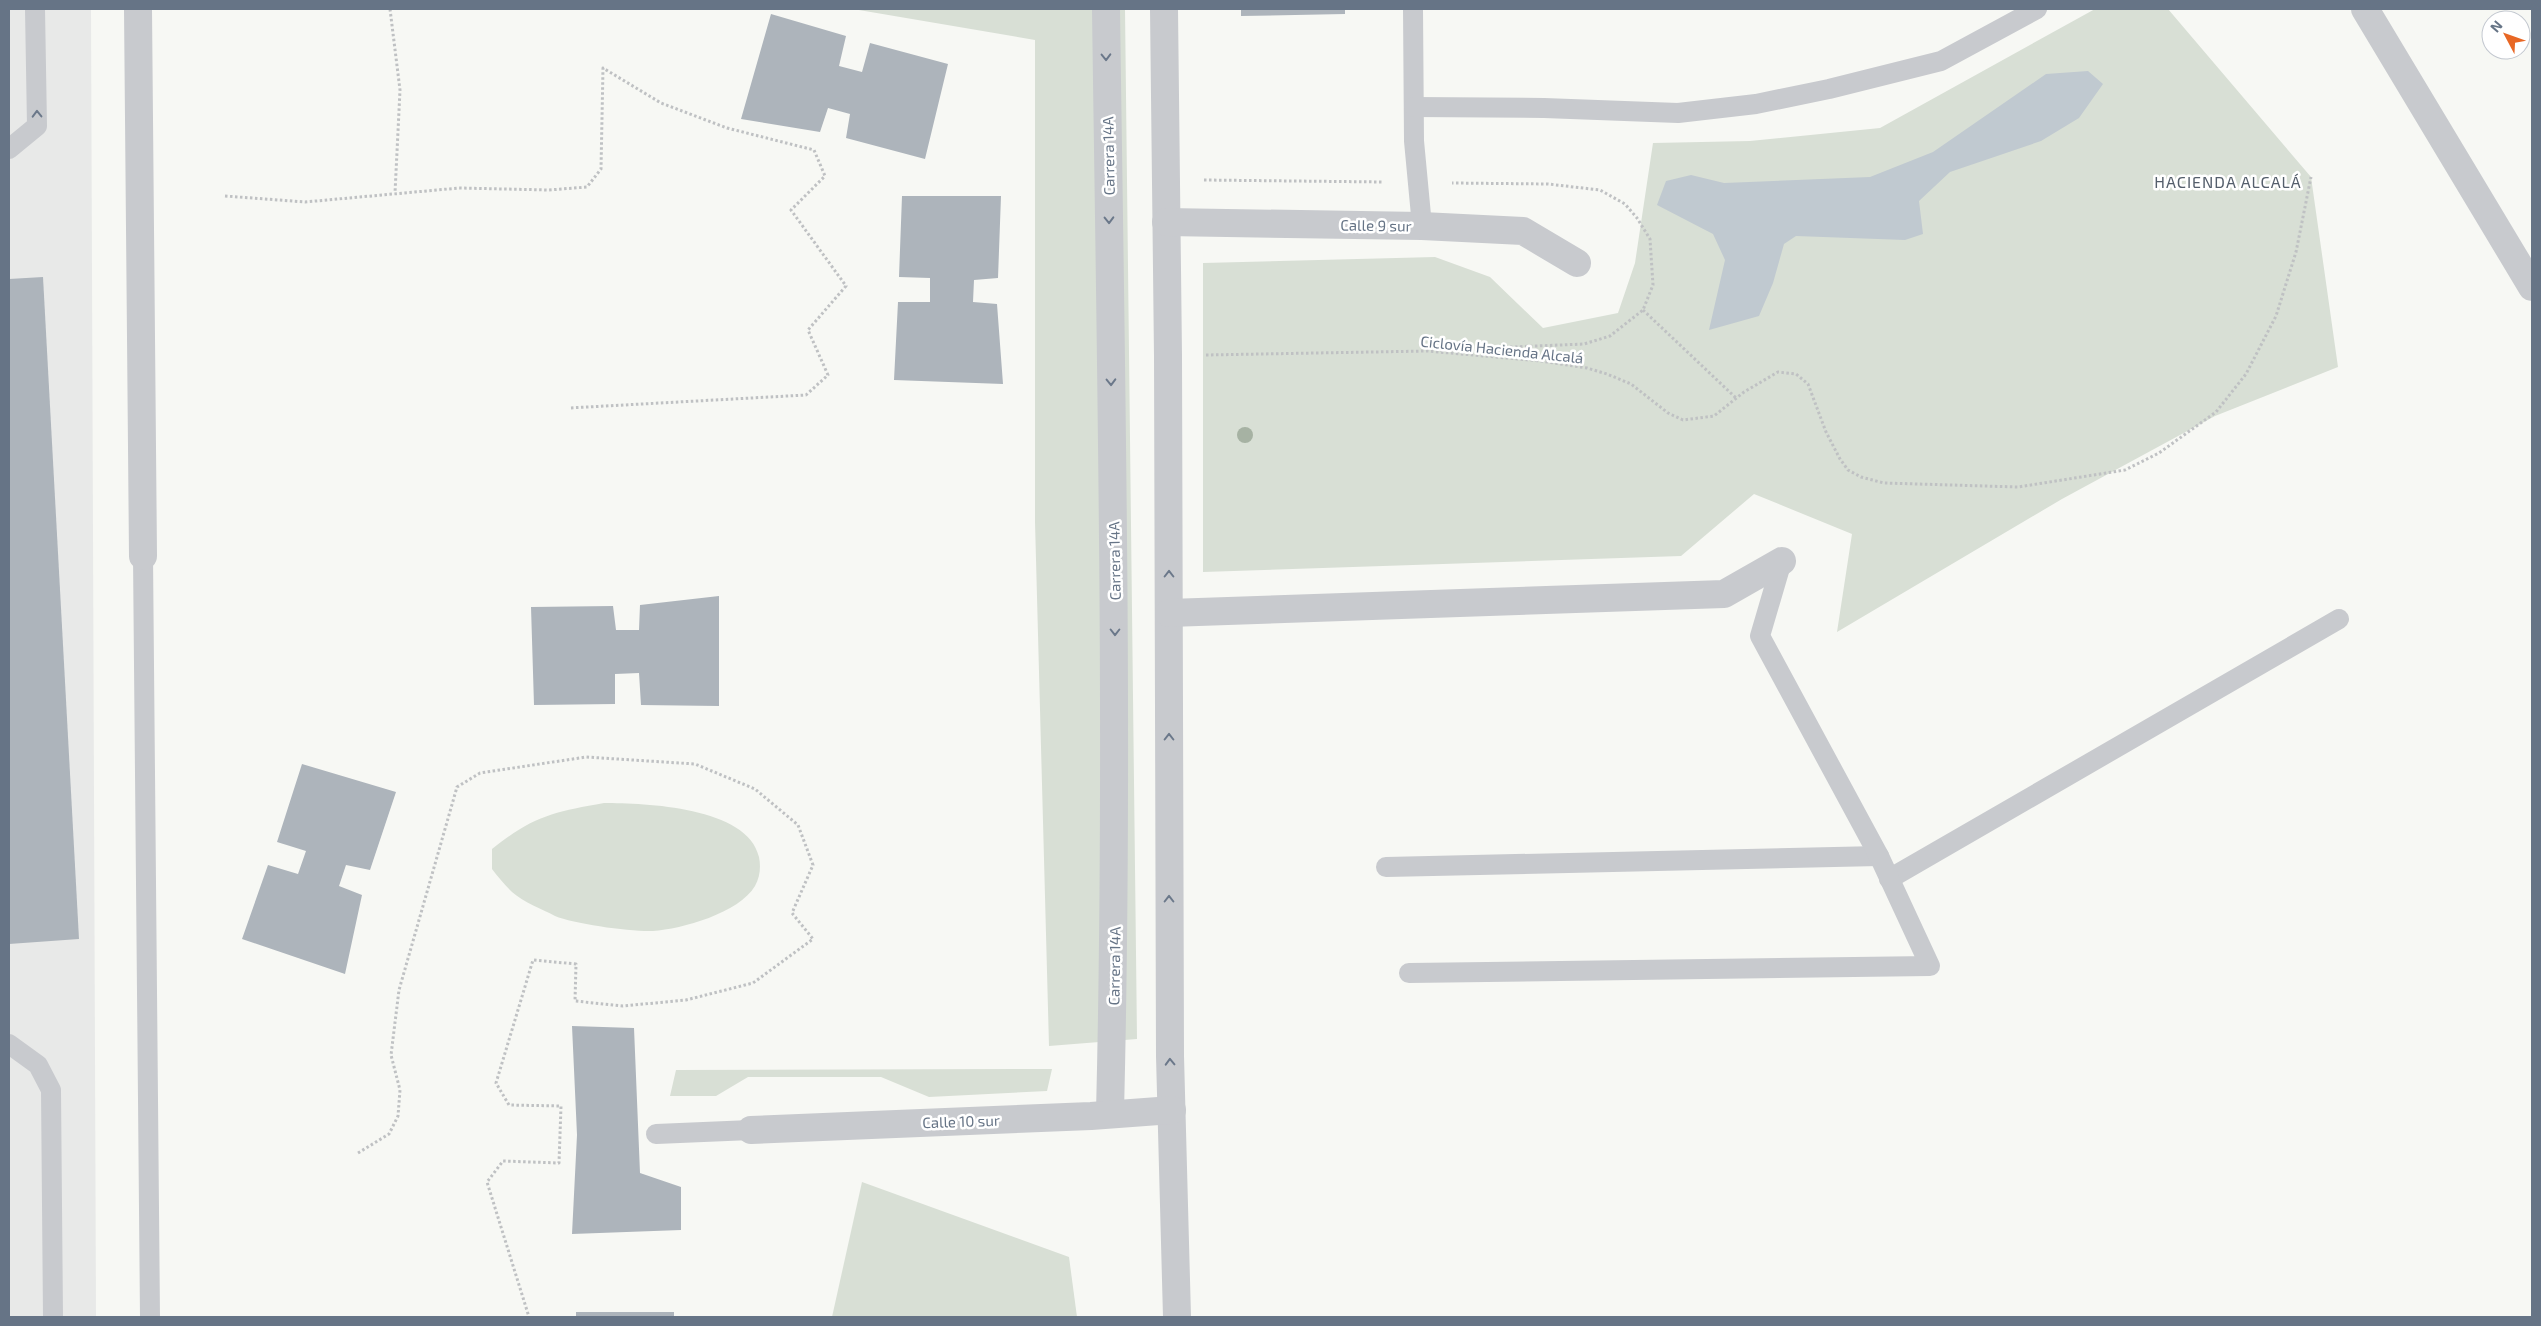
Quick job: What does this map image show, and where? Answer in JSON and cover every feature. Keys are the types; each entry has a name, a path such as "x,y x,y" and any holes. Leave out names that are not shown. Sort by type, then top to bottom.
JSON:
{"street":[{"path":"138,9 143,556"},
{"name":"Carrera 14A","path":"1106,9 1115,604 1115,926 1110,1113"},
{"path":"1164,9 1168,356 1170,1056 1177,1317"},
{"path":"2365,9 2532,287"},
{"name":"Calle 9 sur","path":"1166,222 1422,226 1523,232 1577,263"},
{"path":"1169,613 1724,594 1782,561"},
{"name":"Calle 10 sur","path":"751,1130 1082,1117 1110,1113 1172,1110"}],"lane":[{"path":"9,149 37,126 35,9"},
{"path":"1413,9 1414,141 1422,226"},
{"path":"1414,107 1544,108 1678,113 1756,104 1941,61 2037,9"},
{"path":"143,556 150,1317"},
{"path":"1410,973 1930,966 1879,856 1760,636 1782,561"},
{"path":"1889,879 2339,619"},
{"path":"1386,867 1879,856"},
{"path":"9,1044 38,1065 51,1090 53,1317"},
{"path":"656,1134 751,1130"}],"path":[{"path":"390,9 400,90 394,193"},
{"path":"225,196 305,202 459,188 549,190 587,187 601,169 603,68 661,103 726,128 814,150 825,176 791,210 846,286 808,330 828,375 806,395 569,408"},
{"name":"Ciclovía Hacienda Alcalá","path":"1168,356 1427,351 1541,361 1587,368 1631,384 1668,413 1682,420 1714,416 1736,398 1778,372 1796,374 1808,384 1826,432 1848,470 1861,477 1884,483 2018,488 2125,470 2159,453 2216,412 2246,374 2276,316 2296,252 2310,177"},
{"path":"1644,310 1736,398"},
{"path":"358,1153 389,1134 398,1116 400,1090 391,1055 399,990 457,787 480,774 586,757 696,764 755,789 798,825 813,865 792,913 813,939 753,983 686,1000 623,1006 575,1001 576,964 534,960 496,1083 509,1105 561,1106 559,1163 503,1161 487,1182 529,1317"}],"shaded area":[{"path":"9,9 91,9 96,1317 9,1317"},
{"path":"853,9 1125,9 1137,1039 1049,1046 1035,522 1035,40"},
{"path":"2095,9 2168,9 2311,177 2338,367 2215,416 2062,499 1837,632 1852,534 1754,494 1681,556 1203,572 1203,263 1435,257 1490,277 1543,328 1618,313 1635,263 1653,143 1750,141 1880,128"},
{"path":"2088,71 2103,84 2079,118 2041,141 1950,172 1919,201 1923,234 1905,240 1796,236 1784,244 1773,283 1759,316 1709,330 1725,260 1713,234 1657,205 1666,181 1691,175 1724,183 1870,177 1933,152 2046,74"},
{"path":"604,803 644,804 693,811 736,827 751,840 759,857 760,872 755,886 747,896 736,904 709,918 665,930 632,930 589,925 555,916 516,896 492,869 492,849 520,829 532,822 557,813"},
{"path":"1052,1069 1047,1091 929,1097 881,1077 748,1077 716,1096 670,1096 676,1070"},
{"path":"862,1182 1069,1257 1077,1317 832,1317"}],"building":[{"path":"1241,9 1345,9 1345,14 1241,16"},
{"path":"771,14 846,36 839,66 862,72 870,43 948,64 925,159 846,138 850,114 828,108 820,132 741,119"},
{"path":"902,196 1001,196 998,278 974,280 973,302 997,304 1003,384 894,380 898,302 930,302 930,278 899,277"},
{"path":"43,277 79,939 9,944 9,279"},
{"path":"719,596 719,706 641,705 639,673 615,674 615,704 534,705 531,607 613,606 616,630 639,630 640,605"},
{"path":"302,764 396,792 370,870 346,865 339,886 362,895 345,974 242,939 268,865 298,874 306,851 277,842"},
{"path":"572,1026 634,1028 640,1173 681,1187 681,1230 572,1234 577,1135"},
{"path":"576,1312 674,1312 674,1317 576,1317"}],"district":[{"name":"HACIENDA ALCALÁ","path":"2228,181"}]}
